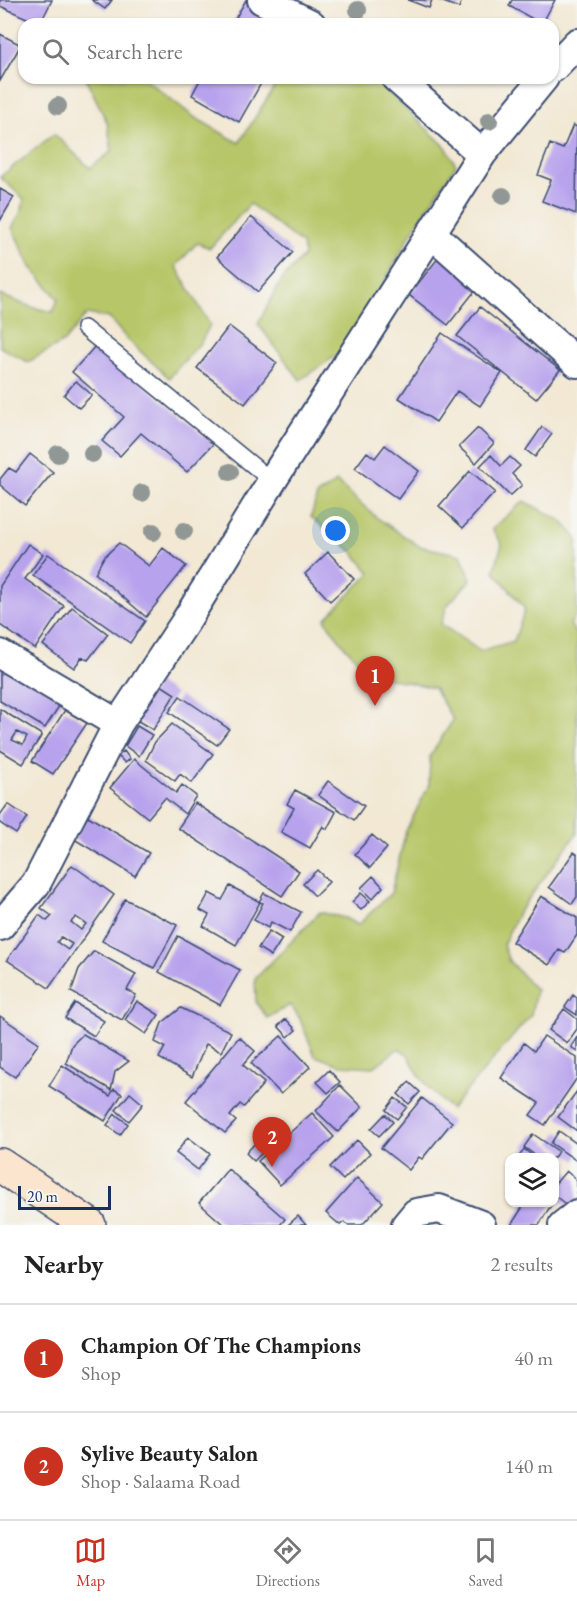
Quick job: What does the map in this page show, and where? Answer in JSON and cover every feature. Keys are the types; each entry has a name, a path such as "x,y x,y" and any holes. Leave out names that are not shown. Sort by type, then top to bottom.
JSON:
{"main road":[{"path":"0,1164 89,1225"}],"street":[{"path":"262,0 299,18"},
{"path":"559,62 577,43"},
{"path":"403,84 482,154"},
{"path":"0,926 36,884 118,724 184,624 272,481 482,154 539,84"},
{"path":"431,233 577,363"},
{"path":"0,654 118,724"},
{"path":"406,1225 416,1213 439,1209 481,1225"},
{"path":"563,1225 577,1214"}],"lane":[{"path":"84,328 272,481"}],"green space":[{"path":"88,84 152,84 194,117 239,143 276,84 379,84 446,147 456,165 412,232 384,283 340,353 300,380 258,324 281,281 304,255 302,244 250,204 210,248 197,243 176,266 210,325 201,342 169,378 127,339 109,318 87,314 64,342 28,362 0,347 0,295 31,307 53,312 58,299 31,267 12,228 22,210 24,199 0,177 54,134 90,168 112,151 107,122"},
{"path":"337,482 376,517 419,546 461,555 471,579 447,606 441,624 480,651 514,641 525,609 494,571 502,544 492,529 524,501 562,521 577,538 577,614 570,624 577,636 577,833 518,913 503,945 509,961 536,990 531,1015 451,1109 426,1084 408,1054 398,1049 374,1067 340,1065 315,1056 299,1017 290,1005 267,1018 256,1002 255,979 320,912 345,918 358,925 391,893 406,831 429,785 430,756 453,720 434,688 379,676 365,668 349,652 325,619 370,573 353,552 311,517 317,495"}],"building":[{"path":"0,0 52,0 43,18 27,18 0,6"},
{"path":"92,0 112,0 105,9"},
{"path":"246,0 249,0 280,18 236,18"},
{"path":"408,0 432,0 429,8"},
{"path":"438,0 462,0 459,8"},
{"path":"512,0 555,0 545,18 531,18 509,6"},
{"path":"0,34 18,43 18,50 0,81"},
{"path":"198,84 261,84 239,122 192,95"},
{"path":"573,125 577,127 576,214 542,201 551,180 538,175 550,144 563,149"},
{"path":"0,189 14,197 0,221"},
{"path":"251,217 293,252 258,292 217,257"},
{"path":"443,252 482,282 448,325 409,295"},
{"path":"480,307 560,370 536,399 457,336"},
{"path":"229,326 277,363 245,404 197,368"},
{"path":"442,333 502,373 480,406 457,391 436,422 399,398"},
{"path":"97,344 213,444 187,472 141,433 120,456 102,441 124,417 72,372"},
{"path":"76,381 92,395 79,408 64,395"},
{"path":"542,427 552,434 535,457 526,450"},
{"path":"478,428 494,443 476,463 459,447"},
{"path":"385,445 419,471 398,499 355,468 367,452 375,458"},
{"path":"30,454 53,472 25,506 0,485 0,479 9,468 16,472"},
{"path":"491,455 501,466 510,457 520,466 512,474 522,485 510,496 480,466"},
{"path":"470,471 495,492 463,528 439,506"},
{"path":"119,543 149,566 163,548 186,566 146,617 95,573 104,557"},
{"path":"28,544 43,554 25,579 64,606 35,649 0,625 0,586"},
{"path":"328,552 354,579 330,601 305,574"},
{"path":"48,554 145,621 130,643 33,575"},
{"path":"72,607 108,634 88,660 82,657 74,668 43,645"},
{"path":"0,661 63,700 45,728 0,701"},
{"path":"158,683 175,694 153,730 135,719"},
{"path":"180,696 229,729 217,745 169,712"},
{"path":"0,709 42,735 23,764 0,750","holes":["17,732 27,737 23,745 12,740"]},
{"path":"65,710 87,723 53,774 32,761"},
{"path":"172,724 213,754 192,783 180,774 175,781 146,760 155,742"},
{"path":"137,726 152,735 139,756 125,746"},
{"path":"124,751 130,759 125,763 118,756"},
{"path":"134,759 176,793 182,785 196,796 185,814 165,798 148,818 110,788"},
{"path":"328,781 364,806 354,820 318,795"},
{"path":"295,790 336,812 327,829 323,826 310,848 281,832 294,808 287,804"},
{"path":"195,803 299,871 282,896 178,828"},
{"path":"8,804 27,817 16,834 0,823 0,815"},
{"path":"88,816 149,853 135,876 74,839"},
{"path":"372,835 387,848 370,868 355,854"},
{"path":"574,852 577,854 577,897 572,904 549,887"},
{"path":"72,865 114,895 49,988 7,960 39,915 47,921 52,916 41,908","holes":["76,917 86,924 81,930 71,922","61,937 72,944 68,950 57,942"]},
{"path":"317,870 329,882 315,896 303,884"},
{"path":"373,876 383,887 372,899 361,888"},
{"path":"230,886 260,902 236,945 203,926 209,915 200,910 209,893 222,900"},
{"path":"264,893 301,912 290,932 271,922 268,928 254,920 263,903 259,902"},
{"path":"361,893 370,901 361,910 352,902"},
{"path":"541,896 577,918 577,935 565,953 559,950 549,965 512,942"},
{"path":"125,899 177,925 154,968 102,941"},
{"path":"269,931 282,939 271,956 258,948"},
{"path":"178,936 240,970 220,1005 159,972"},
{"path":"94,951 136,974 127,990 136,995 122,1020 71,992 79,969"},
{"path":"573,995 577,998 577,1015 565,1007"},
{"path":"137,1001 159,1015 146,1034 125,1020"},
{"path":"75,1003 104,1021 94,1036 65,1018"},
{"path":"181,1008 231,1032 221,1052 206,1044 192,1077 159,1058 165,1047 155,1042 162,1023"},
{"path":"564,1009 577,1019 577,1029 567,1043 549,1030"},
{"path":"0,1016 39,1043 15,1077 0,1067"},
{"path":"286,1019 296,1030 288,1037 278,1026"},
{"path":"83,1034 129,1061 115,1072 111,1090 66,1063 72,1045"},
{"path":"281,1036 310,1067 281,1094 251,1063"},
{"path":"544,1036 577,1058 577,1078 545,1125 530,1115 539,1103 501,1078 524,1043 534,1051"},
{"path":"239,1037 255,1051 243,1065 264,1083 244,1107 240,1104 230,1116 236,1121 225,1133 186,1101"},
{"path":"577,1037 577,1051 571,1047"},
{"path":"62,1065 110,1096 114,1089 122,1094 105,1121 49,1086"},
{"path":"329,1070 340,1082 328,1093 317,1082"},
{"path":"409,1082 420,1092 409,1104 398,1094"},
{"path":"340,1085 362,1107 338,1132 316,1111"},
{"path":"577,1091 577,1131 558,1117"},
{"path":"130,1093 143,1104 129,1121 116,1110"},
{"path":"395,1098 407,1107 397,1119 386,1110"},
{"path":"422,1098 452,1122 422,1159 419,1157 409,1170 381,1148"},
{"path":"312,1113 334,1137 280,1185 258,1161"},
{"path":"115,1114 128,1124 120,1135 107,1125"},
{"path":"385,1114 393,1122 379,1136 371,1129"},
{"path":"559,1131 577,1144 577,1161 551,1143"},
{"path":"533,1134 558,1151 557,1153 532,1153 524,1147"},
{"path":"188,1137 210,1154 198,1170 176,1153"},
{"path":"258,1140 267,1148 254,1161 246,1153"},
{"path":"357,1140 370,1153 343,1180 330,1167"},
{"path":"228,1169 285,1219 280,1225 224,1225 199,1203"},
{"path":"566,1171 577,1180 577,1207 574,1211 559,1199 559,1179"},
{"path":"357,1178 383,1202 362,1225 348,1225 344,1222 340,1225 326,1213"},
{"path":"523,1207 550,1207 539,1225 511,1225"},
{"path":"298,1216 306,1225 288,1225"}],"place":[{"name":"Champion Of The Champions","path":"375,706"},
{"name":"Sylive Beauty Salon","path":"272,1167"}]}
